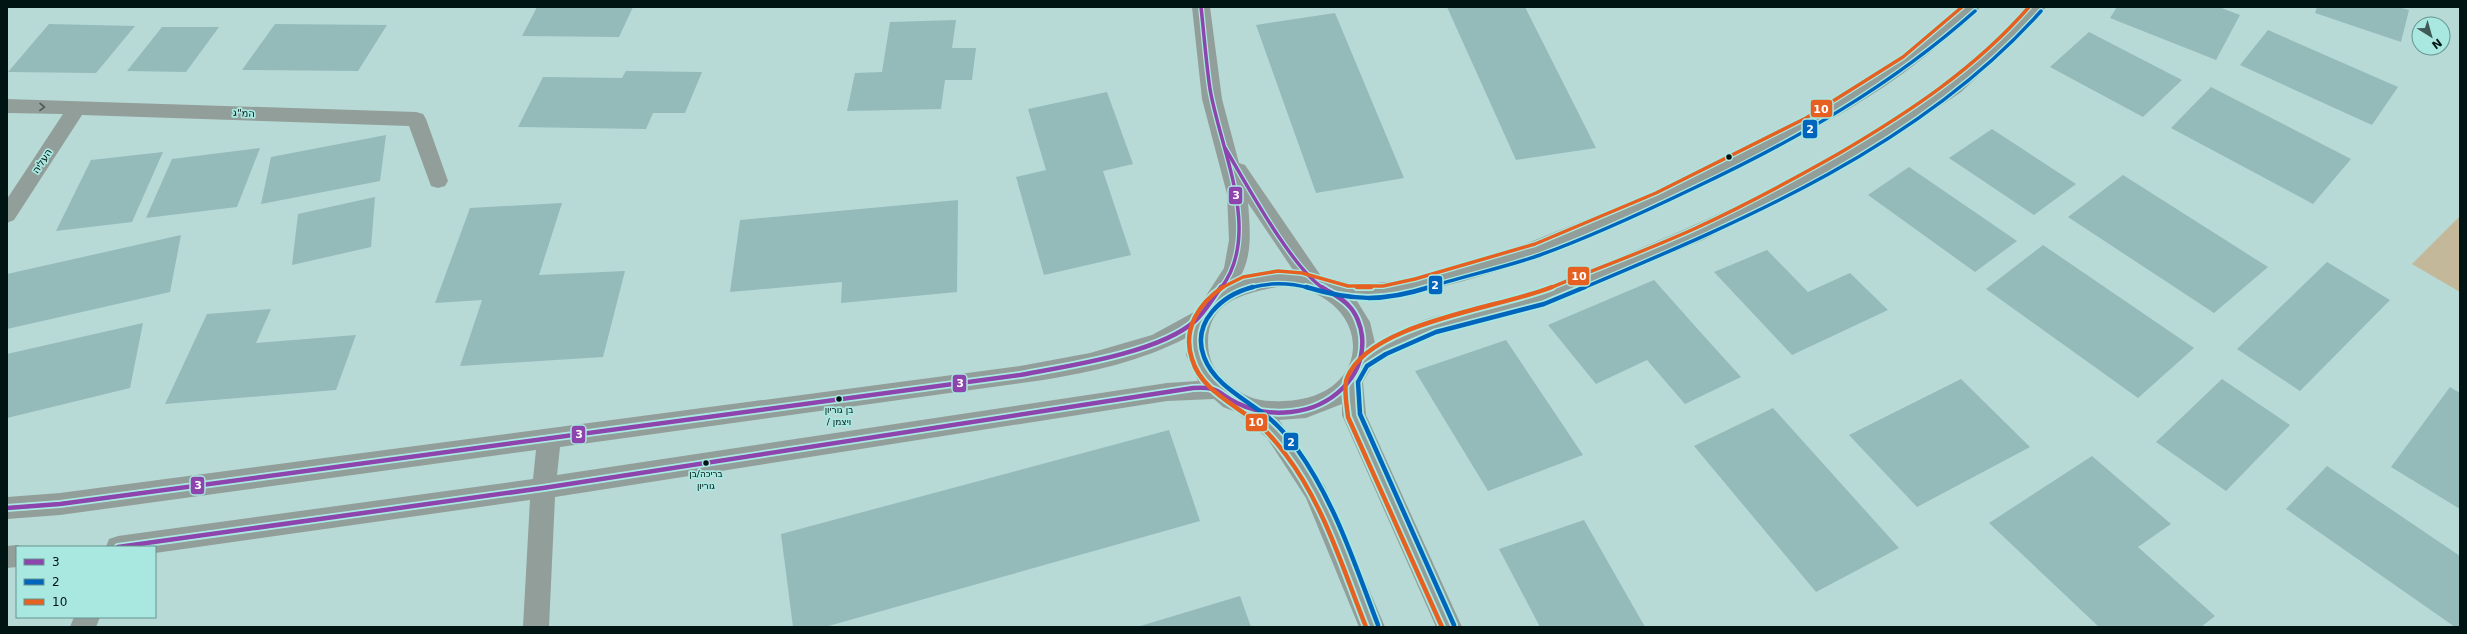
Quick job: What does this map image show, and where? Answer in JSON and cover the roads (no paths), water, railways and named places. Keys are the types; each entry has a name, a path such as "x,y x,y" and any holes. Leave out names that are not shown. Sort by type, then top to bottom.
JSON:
{"street":[{"path":"7,508 60,504 549,440 1077,366 1144,347 1185,330 1201,318 1216,299 1234,269 1240,240 1237,194 1212,99 1201,7"},
{"path":"1216,299 1236,286 1261,278 1287,277 1357,293 1405,288 1514,258 1661,197 1758,150 1849,101 1909,61 1971,7"},
{"path":"1244,406 1268,411 1292,412 1316,406 1337,395 1357,371 1383,349 1434,326 1549,295 1698,233 1798,183 1891,130 1954,87 2013,34 2037,7"},
{"name":"המ\"ג","path":"7,106 416,119 438,181"},
{"name":"העליה","path":"7,215 77,108"},
{"path":"1225,148 1257,201 1319,285 1342,299 1354,312 1362,327 1364,344 1357,371 1354,416 1449,627"},
{"path":"1201,318 1195,336 1196,355 1204,374 1217,389 1244,406 1275,431 1316,494 1372,627"},
{"path":"125,546 543,488 1167,392 1217,389"},
{"path":"536,627 543,488 549,440"}],"place":[{"name":"בן גוריון / ויצמן","path":"839,399"},
{"name":"בריכה/בן גוריון","path":"706,463"}]}
